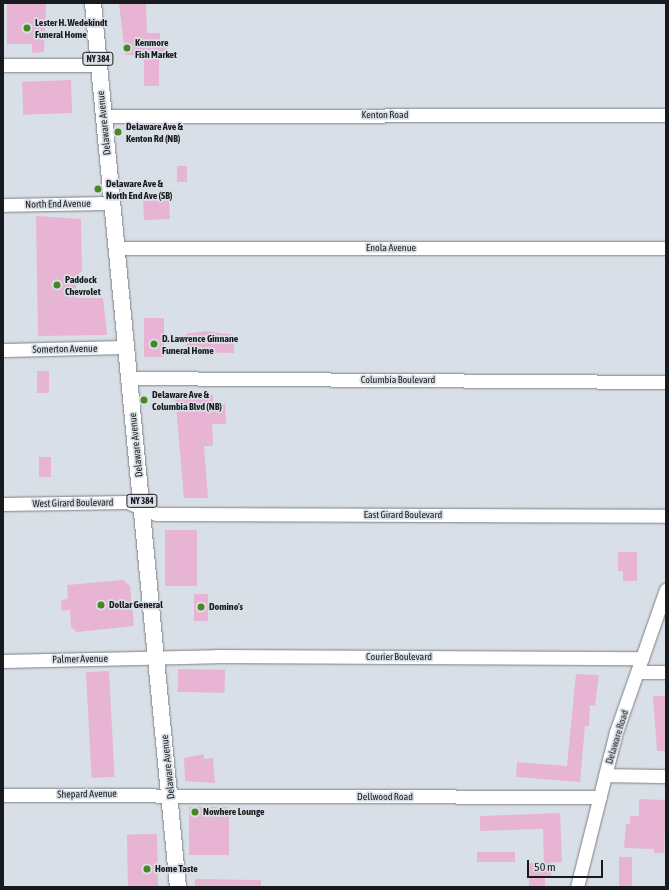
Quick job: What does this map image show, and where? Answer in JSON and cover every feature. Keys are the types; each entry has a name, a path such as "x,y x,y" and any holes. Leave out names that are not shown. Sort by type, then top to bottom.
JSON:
{"main road":[{"name":"Delaware Avenue","path":"92,3 157,657 178,887"}],"street":[{"path":"3,66 99,65"},
{"name":"Kenton Road","path":"104,116 666,115"},
{"name":"North End Avenue","path":"3,205 112,203"},
{"name":"Enola Avenue","path":"117,248 666,248"},
{"name":"Somerton Avenue","path":"3,350 126,348"},
{"name":"Columbia Boulevard","path":"129,378 666,382"},
{"name":"West Girard Boulevard","path":"3,504 127,502 142,508"},
{"name":"East Girard Boulevard","path":"142,508 172,514 666,516"},
{"name":"Delaware Road","path":"577,887 606,775 642,658 666,589"},
{"name":"Courier Boulevard","path":"157,657 642,658"},
{"name":"Palmer Avenue","path":"3,660 157,657"},
{"path":"638,672 666,672"},
{"path":"606,775 666,776"},
{"name":"Shepard Avenue","path":"3,795 170,793"},
{"name":"Dellwood Road","path":"170,793 189,797 600,797"}],"building":[{"name":"Lester H. Wedekindt Funeral Home","path":"7,3 46,3 44,52 32,53 32,44 7,44"},
{"path":"119,3 146,3 147,33 160,33 160,41 166,41 166,55 159,55 159,86 144,86 144,55 125,55"},
{"path":"71,80 72,113 23,115 22,82"},
{"path":"177,166 187,166 187,182 177,182"},
{"path":"169,200 170,219 144,220 143,201"},
{"name":"Paddock Chevrolet","path":"36,216 81,219 82,271 76,276 76,298 103,298 107,335 38,336"},
{"name":"D. Lawrence Ginnane Funeral Home","path":"144,318 164,318 164,357 144,357"},
{"path":"206,331 234,335 234,353 187,352 186,334"},
{"path":"37,371 49,371 49,393 37,393"},
{"path":"175,395 213,395 213,405 225,404 226,424 212,424 213,446 204,446 208,498 184,498"},
{"path":"39,457 51,457 51,477 39,477"},
{"path":"165,530 197,530 197,586 165,586"},
{"path":"618,552 637,552 637,581 623,581 623,571 618,571"},
{"name":"Dollar General","path":"123,580 130,586 134,626 77,632 71,627 70,610 62,611 61,600 68,599 67,585"},
{"name":"Domino's","path":"194,594 208,594 208,621 194,621"},
{"path":"178,669 225,670 225,693 178,692"},
{"path":"109,671 115,777 92,778 86,672"},
{"path":"576,674 599,675 595,706 590,705 589,726 585,726 580,782 516,777 517,762 567,766"},
{"path":"653,696 666,696 666,751 657,751"},
{"path":"204,754 204,759 213,758 215,783 185,781 184,758"},
{"path":"639,799 666,800 664,853 654,853 654,849 624,848 626,824 630,824 630,816 639,816"},
{"path":"189,807 229,807 229,855 189,855"},
{"path":"560,813 562,862 544,863 543,829 480,831 480,816"},
{"path":"157,834 158,887 128,887 127,835"},
{"path":"477,852 515,852 515,862 477,862"},
{"path":"619,857 632,857 632,887 619,887"},
{"path":"529,863 551,863 551,878 545,878 545,887 529,887"},
{"path":"195,879 261,880 261,887 195,887"}],"place":[{"name":"Lester H. Wedekindt Funeral Home","path":"27,28"},
{"name":"Kenmore Fish Market","path":"127,48"},
{"name":"Delaware Ave & Kenton Rd (NB)","path":"118,132"},
{"name":"Delaware Ave & North End Ave (SB)","path":"98,189"},
{"name":"Paddock Chevrolet","path":"57,285"},
{"name":"D. Lawrence Ginnane Funeral Home","path":"154,344"},
{"name":"Delaware Ave & Columbia Blvd (NB)","path":"144,400"},
{"name":"Dollar General","path":"101,605"},
{"name":"Domino's","path":"201,607"},
{"name":"Nowhere Lounge","path":"195,812"},
{"name":"Home Taste","path":"147,869"}]}
